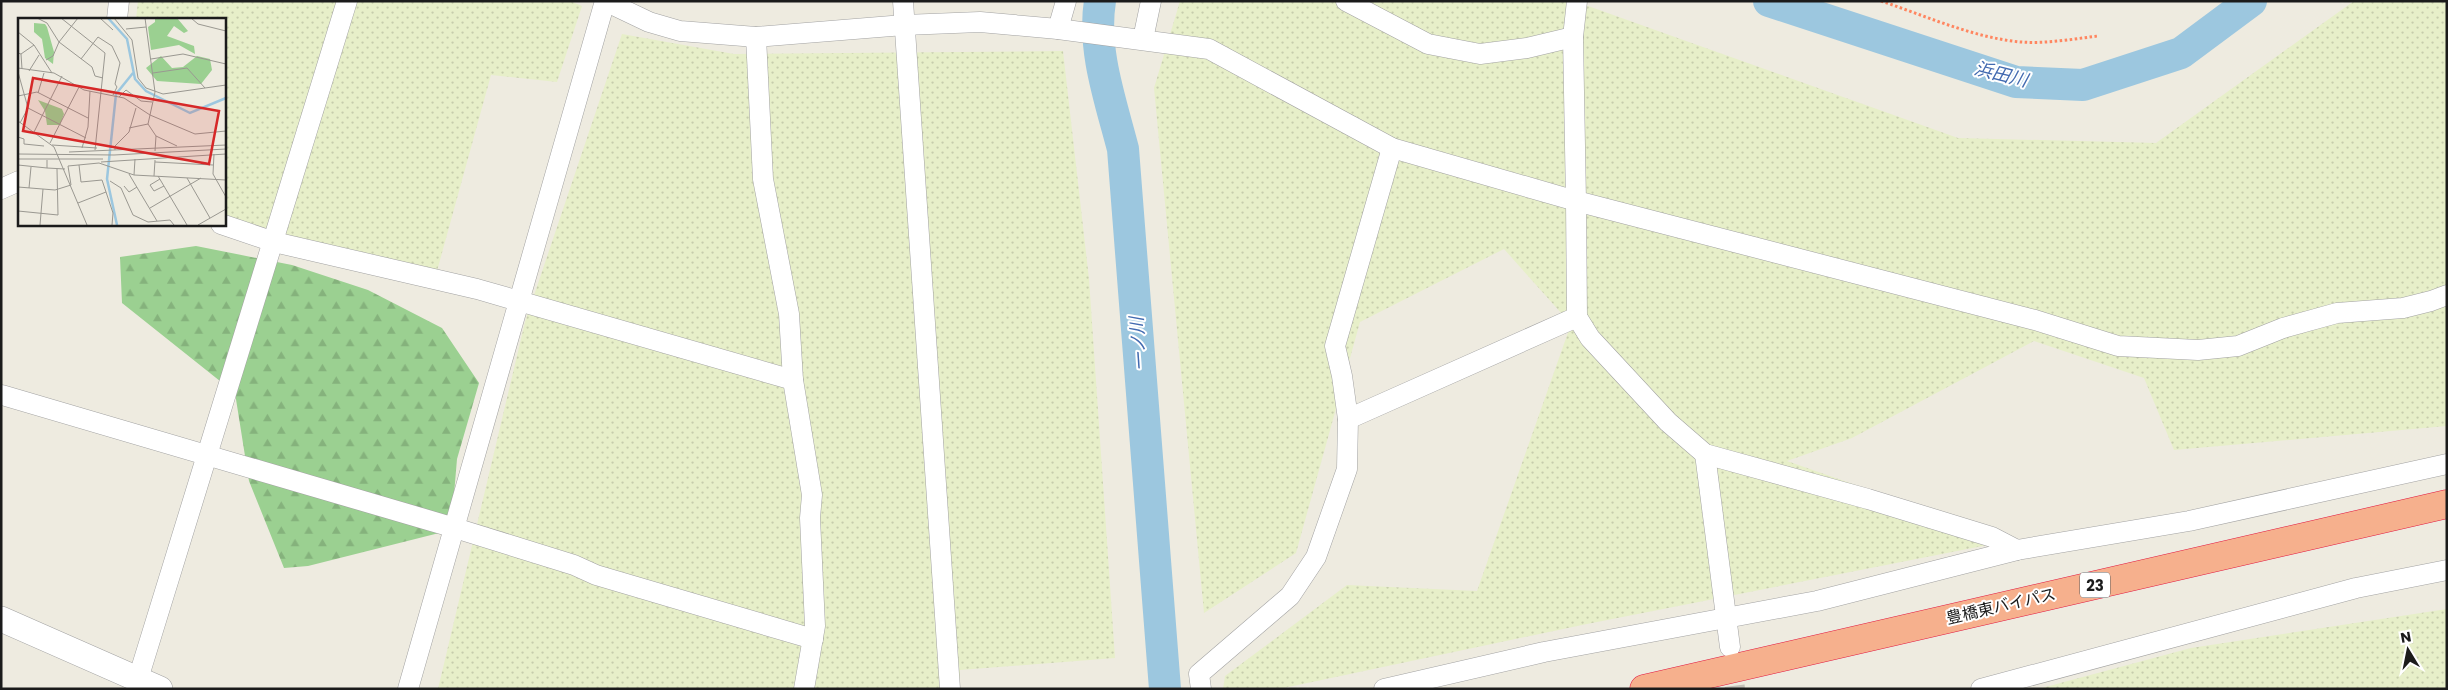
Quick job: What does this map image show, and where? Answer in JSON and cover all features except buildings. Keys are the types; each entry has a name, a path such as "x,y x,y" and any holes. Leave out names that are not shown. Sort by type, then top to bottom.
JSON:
{"highway":[{"name":"豊橋東バイパス","path":"1644,689 1736,656 2447,504"},
{"name":"23","path":"1670,689 1736,656"}],"street":[{"path":"117,18 119,1"},
{"path":"1,619 149,684 208,455 347,1"},
{"path":"408,689 605,1 649,22 680,31 756,37 904,25 980,22 1061,29 1210,49 1392,148 1576,201 2035,320 2118,346 2198,350 2238,346 2283,328 2337,313 2403,308 2447,295"},
{"path":"903,1 950,689"},
{"path":"1061,29 1066,1"},
{"path":"1136,38 1151,1"},
{"path":"1346,1 1428,44 1480,54 1527,48 1573,37"},
{"path":"1577,1 1573,37 1576,317 1590,338 1655,408 1705,454 1778,476 1868,498 1992,537 2017,550"},
{"path":"756,37 763,178 790,314 793,380 812,495 810,518 816,626 804,689"},
{"path":"1201,689 1199,674 1290,596 1316,557 1347,469 1348,418 1342,376 1335,346 1392,148"},
{"path":"1,189 18,181"},
{"path":"224,225 274,242 477,289 793,380"},
{"path":"1348,418 1576,317"},
{"path":"2,395 454,528 574,565 596,575 813,639"},
{"path":"1705,454 1727,619 1736,656"},
{"path":"1384,689 1544,652 1817,601 2017,550 2189,521 2447,464"},
{"path":"1981,689 2039,681 2356,588 2447,570"}],"path":[{"path":"1881,1 1984,35 2021,42 2054,42 2098,36"}],"green space":[{"path":"138,1 570,1 582,6 557,82 491,75 437,271 239,225 225,219 225,18 136,18"},
{"path":"1180,1 1574,1 1958,138 2156,143 2354,1 2447,1 2447,426 2174,450 2144,378 2034,341 1852,438 1787,461 2013,540 1587,624 1279,689 1223,689 1225,676 1347,585 1477,591 1571,324 1504,249 1360,322 1296,553 1204,613 1154,88"},
{"path":"622,34 734,54 1063,51 1089,279 1115,658 960,670 960,689 438,689 525,322"},
{"path":"196,246 292,265 368,290 442,328 479,383 457,459 451,530 308,566 284,568 249,481 235,393 122,303 120,257"},
{"path":"2447,609 2447,689 2038,689 2191,648"}],"waterway":[{"name":"一ノ川","path":"1100,1 1098,20 1101,57 1108,94 1123,149 1165,689"},
{"name":"浜田川","path":"1769,1 2016,82 2083,85 2181,53 2251,1"}],"tunnel":[{"path":"1731,656 1735,689"}]}
